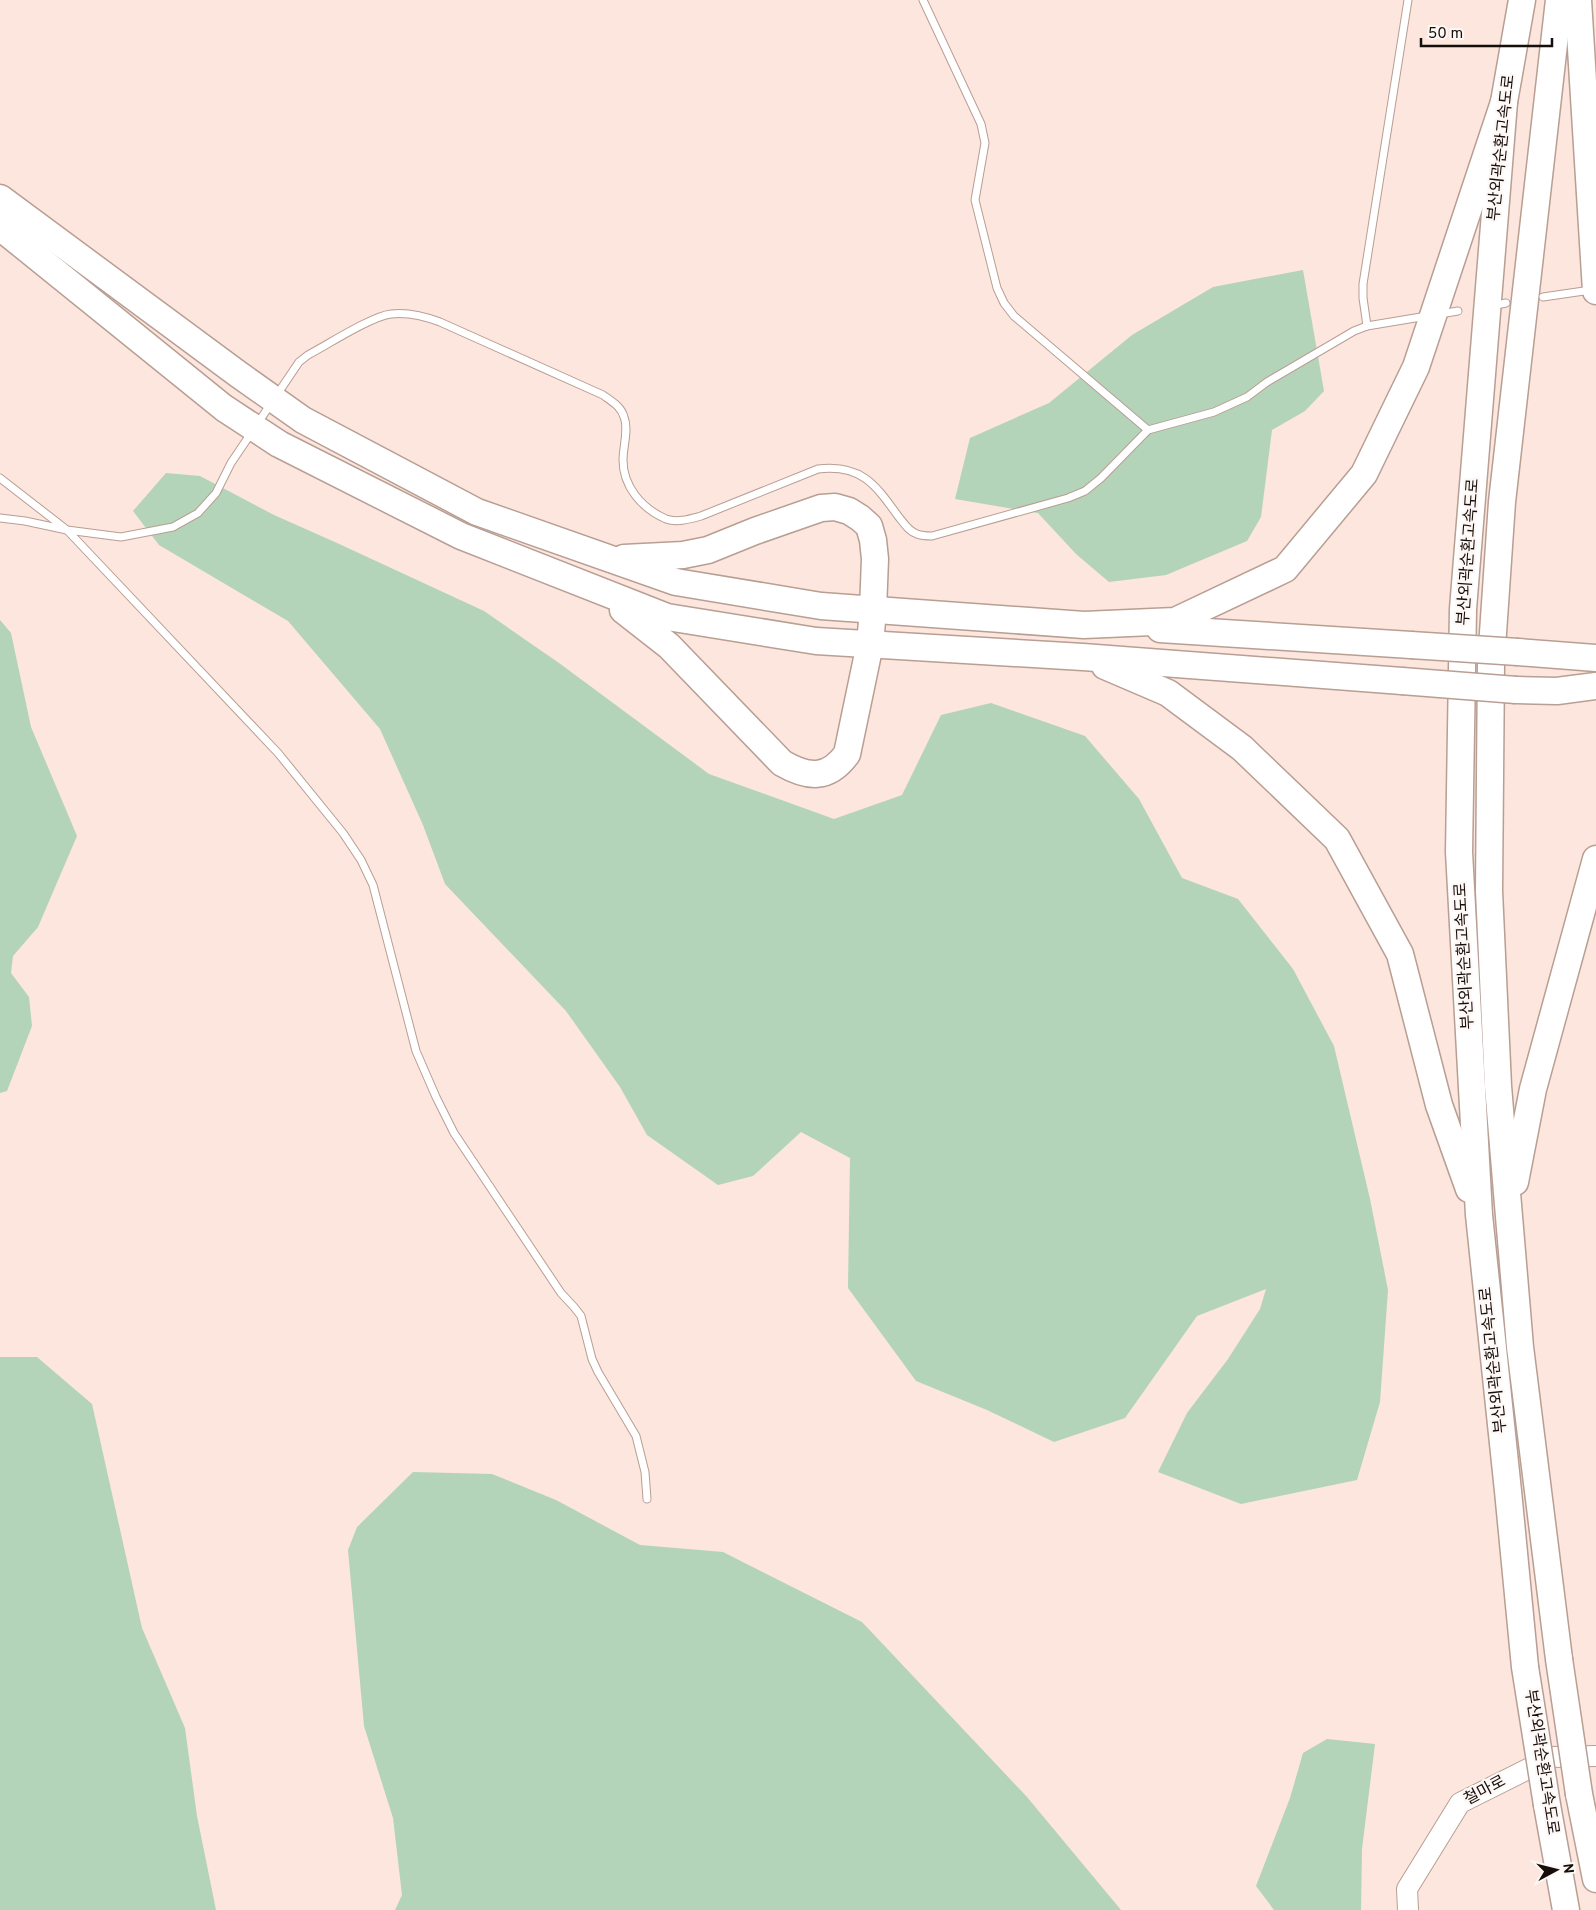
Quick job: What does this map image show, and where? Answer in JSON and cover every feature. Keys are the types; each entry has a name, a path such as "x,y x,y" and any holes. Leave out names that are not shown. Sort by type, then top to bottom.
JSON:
{"highway":[{"name":"부산외곽순환고속도로","path":"1522,0 1504,102 1463,618 1459,852 1479,1215 1525,1667 1566,1910"},
{"name":"부산외곽순환고속도로","path":"1558,0 1502,502 1491,662 1489,892 1498,1086 1520,1347 1579,1794 1596,1879"},
{"path":"1578,0 1590,291"},
{"path":"1084,625 1175,620 1284,570 1364,474 1416,366 1504,102"},
{"path":"0,198 303,420 477,512 676,582 821,606 1596,658"},
{"path":"0,227 224,408 278,444 461,536 668,617 816,640 1083,657 1516,690 1557,691 1596,686"},
{"path":"594,588 656,634 669,646 782,763 797,772 813,774 827,772 838,766 847,754 870,644 874,559 873,540 869,526 850,510 834,506 812,510 708,550 683,555 609,558"},
{"path":"1083,657 1168,693 1242,748 1337,839 1400,954 1439,1105 1479,1215"},
{"path":"1509,1215 1533,1089 1596,859"}],"main road":[{"name":"철마로","path":"1408,1910 1407,1889 1460,1803 1552,1756 1596,1756"}],"lane":[{"path":"923,0 981,124 985,143 974,200 997,288 1004,303 1014,316 1148,430"},
{"path":"1367,326 1363,298 1364,284 1408,0"},
{"path":"1543,297 1590,291"},
{"path":"1496,305 1506,303"},
{"path":"1446,313 1458,311"},
{"path":"0,518 121,537 173,527 198,513 216,493 231,462 299,362 308,355 375,319 390,314 423,316 602,395 616,404 625,417 623,460 625,480 633,494 649,508 667,519 684,520 701,516 818,469 834,467 847,469 860,475 881,491 908,528 918,535 932,536 1068,498 1085,491 1101,478 1148,430 1214,412 1247,397 1267,382 1339,338 1367,326 1421,317"},
{"path":"0,478 68,530 278,752 343,833 361,860 373,886 416,1051 436,1098 454,1133 561,1293 581,1316 592,1359 636,1436 645,1472 647,1499"}],"green space":[{"path":"1303,270 1324,391 1305,411 1272,430 1261,517 1247,541 1166,575 1109,582 1076,554 1038,513 955,499 970,438 1049,403 1132,335 1213,287"},
{"path":"166,473 200,476 274,515 484,611 559,663 709,774 834,819 902,795 941,715 991,703 1085,736 1139,799 1182,878 1238,899 1293,969 1334,1046 1370,1199 1388,1290 1380,1402 1357,1480 1241,1504 1158,1472 1187,1413 1228,1359 1260,1309 1266,1289 1197,1316 1125,1418 1054,1442 987,1410 916,1381 848,1288 850,1158 801,1132 753,1176 718,1185 647,1135 620,1087 566,1011 445,884 423,825 380,729 288,621 159,545 133,511"},
{"path":"0,620 11,633 31,727 77,836 38,927 13,956 11,973 29,997 32,1026 7,1091 0,1093"},
{"path":"0,1357 37,1357 92,1404 142,1628 185,1728 197,1816 216,1910 0,1910"},
{"path":"413,1472 492,1474 556,1500 640,1545 723,1552 862,1622 1027,1797 1121,1910 395,1910 402,1895 393,1818 364,1726 348,1550 357,1527"},
{"path":"1327,1739 1375,1744 1362,1849 1361,1910 1274,1910 1256,1886 1290,1798 1303,1753"}]}
